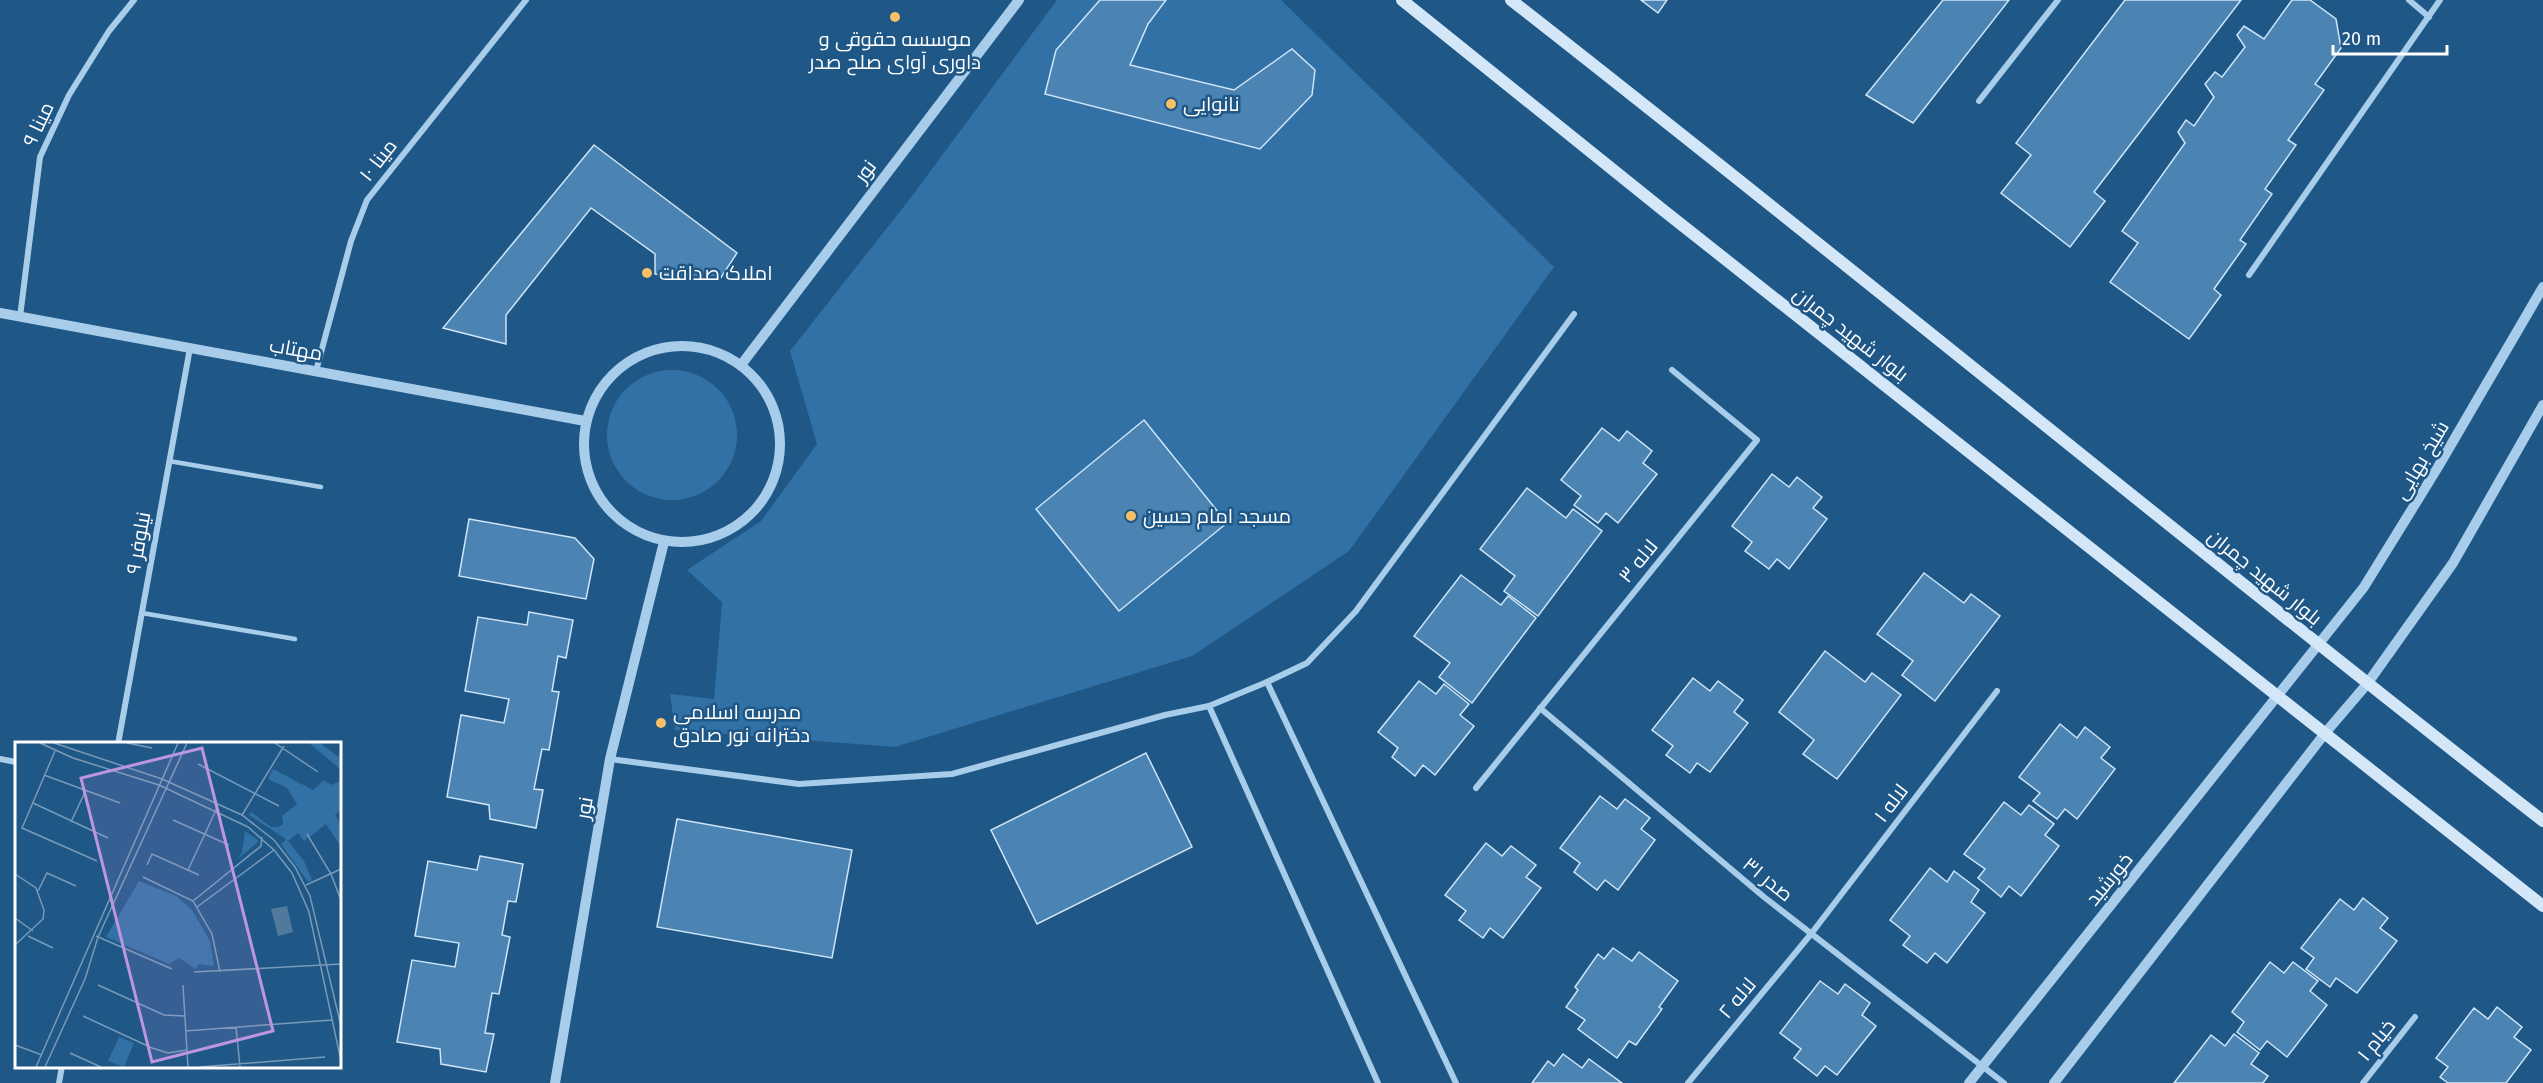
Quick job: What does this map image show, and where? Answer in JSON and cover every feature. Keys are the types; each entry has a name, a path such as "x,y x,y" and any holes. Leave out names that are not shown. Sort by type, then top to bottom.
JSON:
{"main road":[{"name":"بلوار شهید چمران","path":"1402,0 2277,697 2326,732"},
{"name":"بلوار شهید چمران","path":"1511,0 1707,153 2367,684"},
{"path":"2367,684 2543,821"},
{"path":"2326,732 2543,906"}],"street":[{"name":"مینا ۹","path":"20,317 39,157 69,95 109,31 134,0"},
{"name":"مینا ۱۰","path":"316,371 351,241 367,200 526,0"},
{"name":"نور","path":"741,364 1019,0"},
{"path":"1979,100 2058,0"},
{"path":"2409,0 2429,17"},
{"path":"2249,275 2440,0"},
{"name":"شیخ بهایی","path":"2277,697 2364,587 2438,467 2543,287"},
{"name":"مهتاب","path":"0,313 585,421"},
{"path":"610,759 799,784 952,774 1155,718 1209,706 1267,682 1307,663 1356,611 1574,314"},
{"path":"664,346 702,347 741,364 763,388 777,418 779,456 770,488 746,518 715,537 664,542 624,524 598,497 584,463 585,421 608,378 633,358 664,346"},
{"name":"نیلوفر ۹","path":"118,742 190,348"},
{"name":"لاله ۳","path":"1476,788 1756,440 1672,370"},
{"path":"2054,1083 2326,732 2367,684 2453,563 2543,405"},
{"name":"نور","path":"555,1083 610,759 664,542"},
{"path":"1267,682 1456,1083"},
{"name":"لاله ۱","path":"1811,934 1997,691"},
{"name":"خورشید","path":"1969,1083 2277,697"},
{"path":"1209,706 1378,1083"},
{"name":"صدر ۳۱","path":"1540,708 1811,934 2004,1083"},
{"path":"0,759 15,762"},
{"name":"لاله ۲","path":"1688,1083 1811,934"},
{"name":"خیام ۱","path":"2362,1083 2415,1017"},
{"path":"59,1083 62,1068"}],"lane":[{"path":"169,461 321,487"},
{"path":"142,613 295,639"}],"shaded area":[{"path":"1057,0 1281,0 1554,267 1349,551 1192,656 895,747 675,730 670,694 714,699 722,602 687,570 761,521 817,444 790,351 909,200"},
{"path":"672,370 697,375 718,389 732,410 737,435 732,460 718,481 697,495 672,500 647,495 626,481 612,460 607,435 612,410 626,389 647,375"}],"building":[{"path":"1100,0 1166,0 1148,24 1130,65 1234,90 1292,49 1315,70 1312,95 1260,149 1045,94 1056,50"},
{"path":"1641,0 1667,0 1658,13"},
{"path":"1943,0 2009,0 1913,123 1866,95"},
{"path":"2125,0 2241,0 2094,192 2105,201 2070,247 2001,193 2031,155 2016,143"},
{"path":"2292,0 2310,0 2336,19 2341,48 2315,84 2324,90 2288,140 2296,145 2265,189 2272,194 2240,240 2246,244 2214,289 2221,295 2189,339 2110,282 2138,243 2122,231 2185,143 2178,132 2186,120 2194,126 2214,97 2205,84 2215,72 2222,77 2245,47 2237,35 2244,26 2264,39"},
{"path":"594,145 737,253 720,279 655,274 655,254 591,208 506,315 506,344 443,328"},
{"name":"مسجد امام‌ حسین","path":"1144,420 1227,523 1119,611 1036,509"},
{"path":"1602,428 1619,441 1627,431 1652,451 1643,463 1657,474 1618,523 1606,513 1598,523 1574,505 1581,496 1561,480"},
{"path":"1772,474 1789,487 1797,477 1822,497 1813,508 1827,519 1789,569 1777,559 1769,569 1745,551 1752,542 1732,526"},
{"path":"1527,488 1566,518 1573,509 1602,531 1538,616 1504,591 1515,576 1480,549"},
{"path":"469,519 575,538 594,559 586,599 459,576"},
{"path":"1924,573 1964,603 1971,594 2000,616 1935,701 1902,675 1913,661 1877,634"},
{"path":"1461,575 1501,605 1508,596 1536,618 1472,703 1439,677 1450,663 1414,636"},
{"path":"529,612 573,620 566,658 558,656 552,691 559,692 549,750 542,749 534,789 543,790 536,828 490,819 489,805 447,797 461,715 504,723 509,699 465,691 478,617 527,625"},
{"path":"1825,651 1865,682 1872,673 1901,695 1837,779 1803,754 1814,740 1779,712"},
{"path":"1693,678 1710,691 1718,681 1743,700 1734,712 1748,723 1710,772 1697,763 1690,773 1666,755 1673,746 1652,730"},
{"path":"1419,681 1436,694 1444,684 1469,704 1460,715 1474,726 1435,775 1423,765 1415,776 1392,757 1398,748 1378,732"},
{"path":"2060,724 2077,738 2085,727 2110,747 2101,758 2115,769 2077,819 2065,809 2057,819 2033,801 2040,793 2019,777"},
{"path":"1146,753 1192,847 1037,924 991,830"},
{"path":"1600,796 1617,809 1625,799 1650,818 1641,829 1655,840 1618,890 1605,880 1597,890 1574,872 1580,863 1560,848"},
{"path":"2004,802 2021,815 2029,805 2054,824 2045,835 2059,846 2021,896 2009,886 2001,897 1978,878 1985,869 1964,854"},
{"path":"677,819 852,850 832,958 657,927"},
{"path":"1486,843 1502,856 1511,846 1536,865 1526,877 1541,888 1503,938 1490,928 1483,938 1459,920 1466,911 1445,895"},
{"path":"480,856 523,864 516,902 508,901 502,935 510,937 499,994 492,993 485,1033 494,1034 486,1072 441,1064 440,1049 397,1042 412,960 455,967 459,943 415,936 428,861 477,870"},
{"path":"1930,868 1947,882 1954,871 1979,890 1971,902 1985,913 1947,963 1935,953 1927,963 1903,945 1910,936 1890,920"},
{"path":"2363,898 2388,918 2380,928 2397,941 2357,993 2336,978 2330,987 2306,969 2314,958 2301,948 2340,899 2354,910"},
{"path":"1613,948 1632,961 1639,952 1678,981 1659,1007 1662,1009 1636,1045 1629,1041 1617,1058 1578,1029 1585,1020 1566,1007 1578,990 1575,987 1598,954 1604,959"},
{"path":"2270,962 2284,973 2293,962 2318,981 2310,991 2327,1005 2287,1057 2267,1041 2260,1050 2237,1032 2244,1022 2232,1012"},
{"path":"1820,981 1838,994 1845,984 1870,1003 1862,1015 1876,1026 1837,1075 1825,1066 1817,1076 1794,1058 1801,1049 1780,1033"},
{"path":"2497,1007 2522,1027 2514,1037 2531,1050 2506,1083 2448,1083 2440,1077 2448,1067 2436,1058 2474,1008 2488,1019"},
{"path":"2234,1034 2259,1053 2251,1064 2268,1076 2263,1083 2174,1083 2211,1035 2225,1046"},
{"path":"1563,1054 1582,1068 1589,1059 1622,1083 1532,1083 1548,1061 1554,1066"}],"place":[{"name":"موسسه حقوقی و داوری آوای صلح صدر","path":"895,17"},
{"name":"نانوایی","path":"1171,104"},
{"name":"املاک صداقت","path":"647,273"},
{"name":"مسجد امام‌ حسین","path":"1131,516"},
{"name":"مدرسه اسلامی دخترانه نور صادق","path":"661,723"}]}
